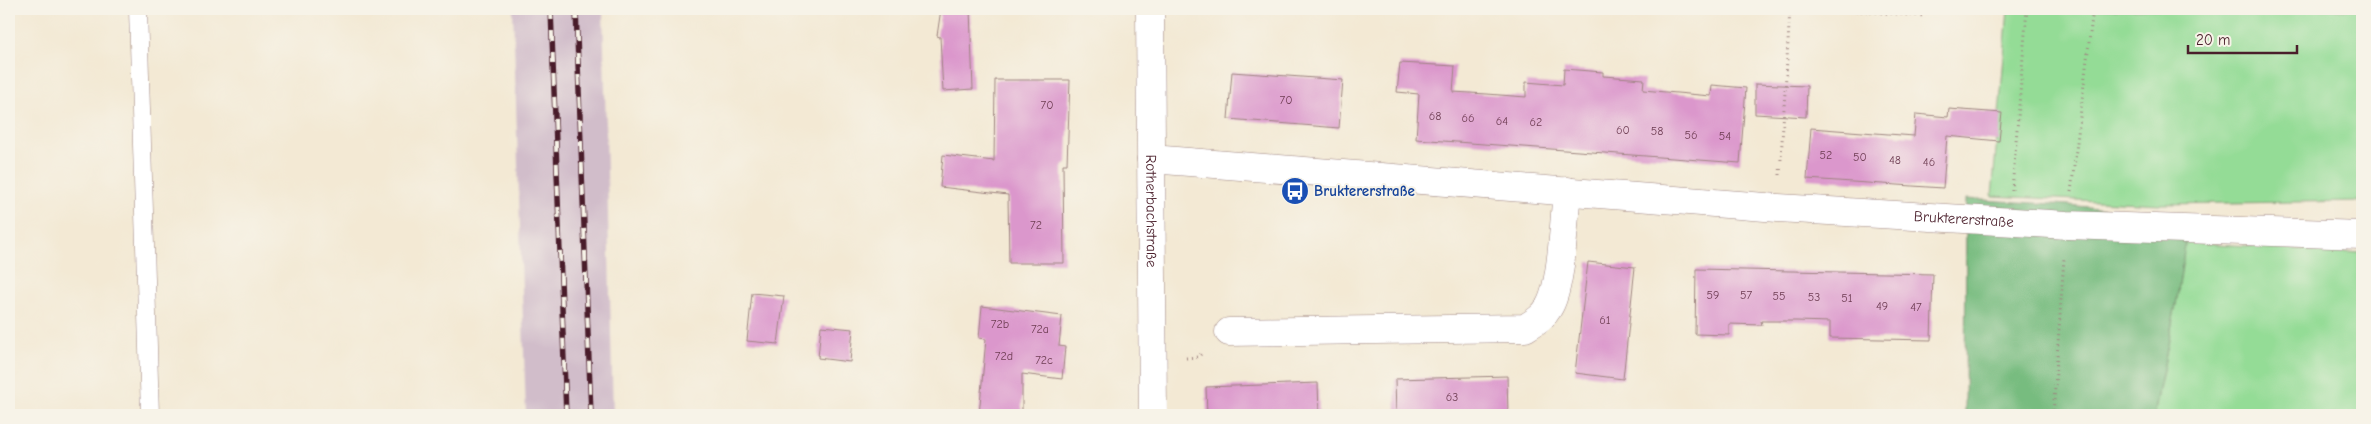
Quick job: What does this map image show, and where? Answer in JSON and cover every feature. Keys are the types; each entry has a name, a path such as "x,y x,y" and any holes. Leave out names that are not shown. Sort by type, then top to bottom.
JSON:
{"street":[{"name":"Rotherbachstraße","path":"1150,9 1153,415"},
{"name":"Bruktererstraße","path":"1151,159 1778,208 2010,220 2067,225 2362,235"},
{"path":"1229,332 1525,328 1540,319 1550,306 1556,289 1567,191"}],"lane":[{"path":"138,9 150,415"}],"path":[{"path":"1778,208 1790,9"},
{"path":"1831,9 1924,16"},
{"path":"2010,220 2027,9"},
{"path":"2053,415 2058,320 2067,225 2093,9"},
{"path":"1153,360 1198,357 1229,332"}],"shaded area":[{"path":"513,9 603,9 613,415 526,415"}],"green space":[{"path":"2008,9 2362,9 2362,201 2161,204 1992,196"},
{"path":"1966,199 2069,205 2189,218 2177,299 2154,415 1965,415"},
{"path":"2185,242 2362,253 2362,415 2154,415 2177,299"}],"building":[{"path":"941,9 970,9 973,89 943,91 940,37 937,36"},
{"path":"1400,63 1455,66 1453,92 1526,97 1526,82 1563,85 1564,69 1603,72 1603,76 1644,79 1643,90 1711,96 1712,85 1746,88 1740,163 1416,139 1419,94 1397,92"},
{"path":"1232,72 1343,80 1339,128 1228,119"},
{"path":"995,80 1070,80 1067,164 1063,164 1064,263 1009,263 1008,195 940,187 943,155 994,161"},
{"path":"1755,84 1807,86 1806,117 1755,114"},
{"path":"1949,109 2002,113 1999,141 1947,136 1943,188 1807,179 1811,128 1914,136 1916,114 1948,117"},
{"path":"1588,262 1635,267 1623,379 1575,373"},
{"path":"1696,269 1933,274 1931,340 1830,338 1830,322 1796,321 1761,321 1762,325 1729,324 1729,335 1695,334"},
{"path":"752,293 784,296 778,344 747,341"},
{"path":"982,306 1062,316 1059,346 1065,347 1062,379 1022,374 1022,415 979,415 986,339 979,338"},
{"path":"821,326 853,329 850,362 818,358"},
{"path":"1507,376 1508,415 1396,415 1395,379"},
{"path":"1318,383 1319,415 1207,415 1206,387"}],"railway":[{"path":"551,9 566,415"},
{"path":"576,9 591,415"}],"place":[{"name":"Bruktererstraße","path":"1295,191"}]}
